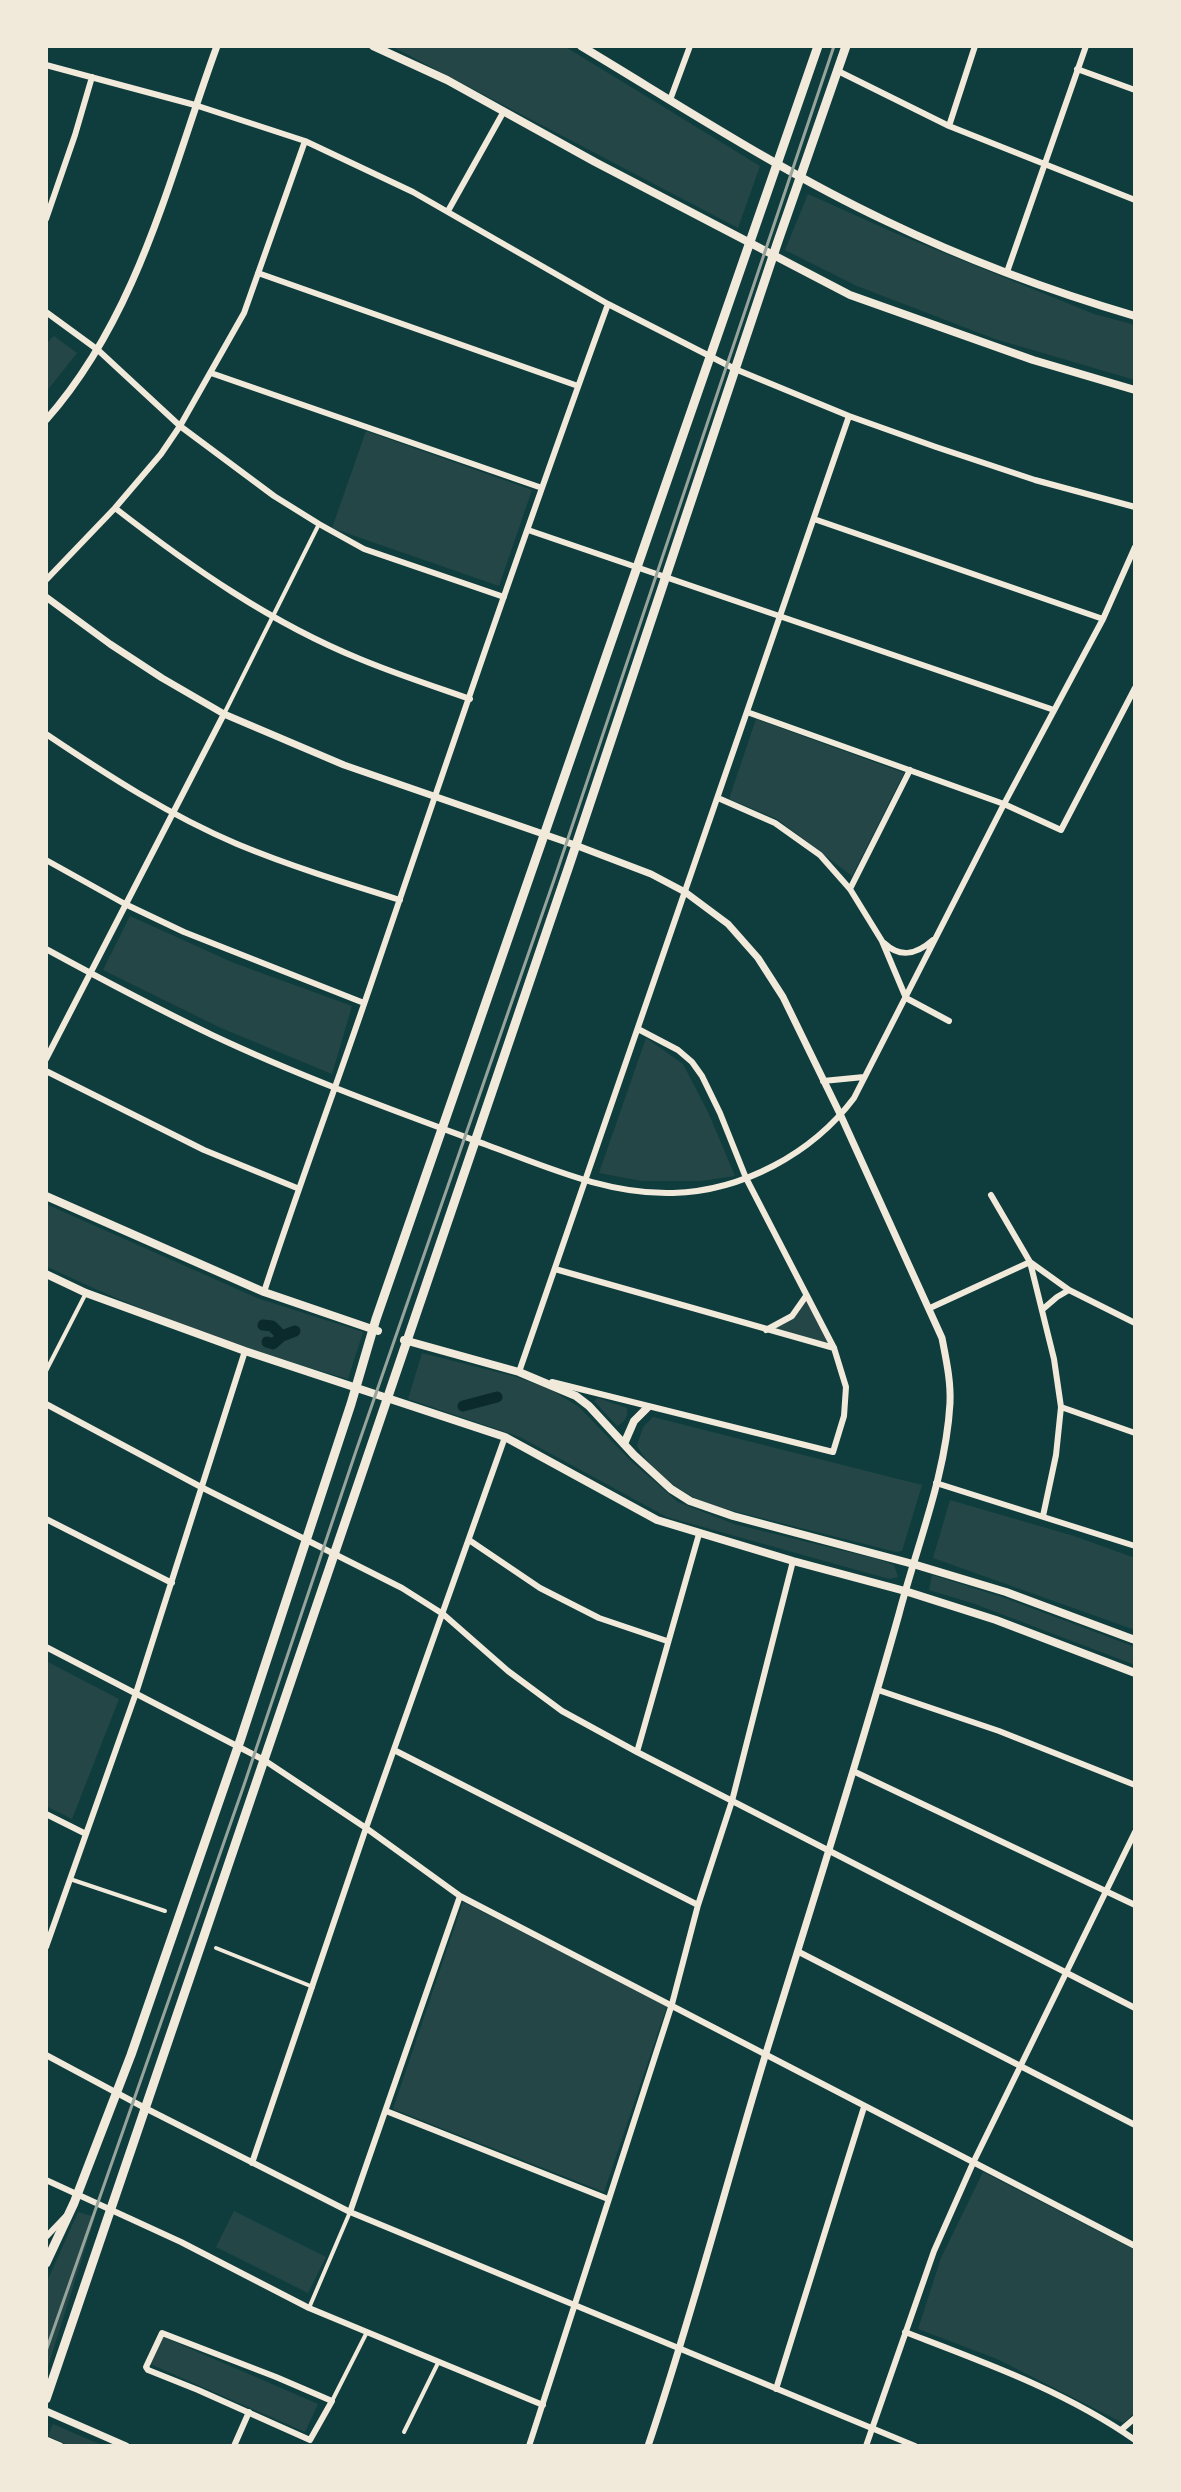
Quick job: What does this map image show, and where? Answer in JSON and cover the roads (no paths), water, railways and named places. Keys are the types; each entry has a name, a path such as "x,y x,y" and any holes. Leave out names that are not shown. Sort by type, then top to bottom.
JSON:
{"main road":[{"path":"373,46 447,80 773,256 864,300 1033,360 1135,390"},
{"path":"581,46 777,164 885,221 1007,272 1135,316"},
{"path":"46,2263 77,2196 117,2093 239,1746 442,1129 818,46"},
{"path":"46,2399 846,46"},
{"path":"46,1196 264,1292 375,1330"},
{"path":"46,1274 86,1293 245,1351 505,1437 657,1520 996,1620 1135,1673"},
{"path":"405,1340 541,1379 576,1396 671,1489 690,1501 733,1516 1006,1592 1135,1640"},
{"path":"624,1444 634,1421 647,1408"}],"street":[{"path":"46,420 98,350 138,269 217,46"},
{"path":"670,100 690,46"},
{"path":"949,126 975,46"},
{"path":"1007,272 1086,46"},
{"path":"46,65 195,105 305,141 413,192 608,304 735,369 849,416 1035,480 1135,507"},
{"path":"1077,69 1135,90"},
{"path":"838,71 949,126 1135,200"},
{"path":"46,219 92,77"},
{"path":"448,211 504,111"},
{"path":"46,580 115,508 161,454 180,426 244,313 305,141"},
{"path":"258,273 578,386"},
{"path":"264,1292 297,1188 336,1088 608,304"},
{"path":"46,312 98,350 180,426 274,496 364,549 504,597"},
{"path":"211,373 542,488"},
{"path":"519,1372 849,416"},
{"path":"115,508 196,569 275,617 358,658 470,699"},
{"path":"814,519 1103,619"},
{"path":"46,1059 175,813 319,524"},
{"path":"528,530 1054,710"},
{"path":"46,949 213,1035 336,1088 586,1181 632,1192 672,1193 710,1190 746,1178 798,1152 841,1116 854,1098 1004,804 1103,619 1135,547"},
{"path":"46,597 149,670 224,714 344,765 651,874 685,892 728,924 758,958 783,997 942,1338 949,1373 950,1401 936,1483 878,1690 766,2054 681,2349 648,2446"},
{"path":"747,712 1004,804 1061,830 1135,688"},
{"path":"46,734 107,776 237,844 400,900"},
{"path":"850,889 910,770"},
{"path":"718,798 775,823 820,855 850,889 882,941 906,998 949,1021"},
{"path":"46,860 125,904 198,938 364,1003"},
{"path":"882,941 892,951 904,954 924,948 938,936"},
{"path":"541,1379 647,1408 833,1452 844,1416 846,1387 834,1348 746,1178 720,1113 692,1062 678,1050 638,1029"},
{"path":"46,1071 204,1150 297,1188"},
{"path":"823,1081 864,1077"},
{"path":"991,1195 1030,1262 1054,1359 1061,1407 1056,1455 1043,1516"},
{"path":"930,1308 1030,1262"},
{"path":"1030,1262 1069,1290 1135,1323"},
{"path":"555,1269 834,1348"},
{"path":"1043,1309 1069,1290"},
{"path":"46,1371 86,1293"},
{"path":"766,1330 792,1316 806,1296"},
{"path":"46,1947 49,1930 136,1693 245,1351"},
{"path":"46,1404 201,1487 402,1588 443,1614 508,1671 562,1711 1135,2008"},
{"path":"1061,1407 1135,1433"},
{"path":"252,2163 366,1828 396,1751 505,1437"},
{"path":"936,1483 1135,1546"},
{"path":"46,1519 172,1583"},
{"path":"637,1752 699,1534"},
{"path":"469,1540 552,1594 599,1618 667,1641"},
{"path":"529,2446 672,2004 698,1905 732,1801 793,1561"},
{"path":"46,1647 264,1760 460,1896 1135,2246"},
{"path":"878,1690 999,1731 1135,1785"},
{"path":"396,1751 698,1905"},
{"path":"853,1771 1135,1905"},
{"path":"46,1814 86,1834"},
{"path":"866,2446 934,2251 973,2163 1135,1832"},
{"path":"70,1879 165,1911"},
{"path":"309,2308 350,2212 460,1896"},
{"path":"216,1948 313,1987"},
{"path":"799,1952 1135,2125"},
{"path":"46,2055 350,2212 915,2446"},
{"path":"776,2389 864,2107"},
{"path":"386,2111 608,2199"},
{"path":"46,2180 181,2242 309,2308 543,2405"},
{"path":"46,2237 70,2212"},
{"path":"332,2401 162,2333 147,2369 249,2412 310,2443 332,2401 367,2332"},
{"path":"905,2332 1051,2392 1135,2440"},
{"path":"404,2432 438,2362"},
{"path":"46,2411 126,2446"},
{"path":"234,2446 249,2412"},
{"path":"1121,2430 1135,2418"},
{"path":"46,2440 60,2446"}],"waterway":[{"path":"263,1325 272,1326 282,1336"},
{"path":"267,1342 273,1344 295,1331"},
{"path":"463,1406 497,1397"}],"railway":[{"path":"46,2351 554,880 834,46"}]}
